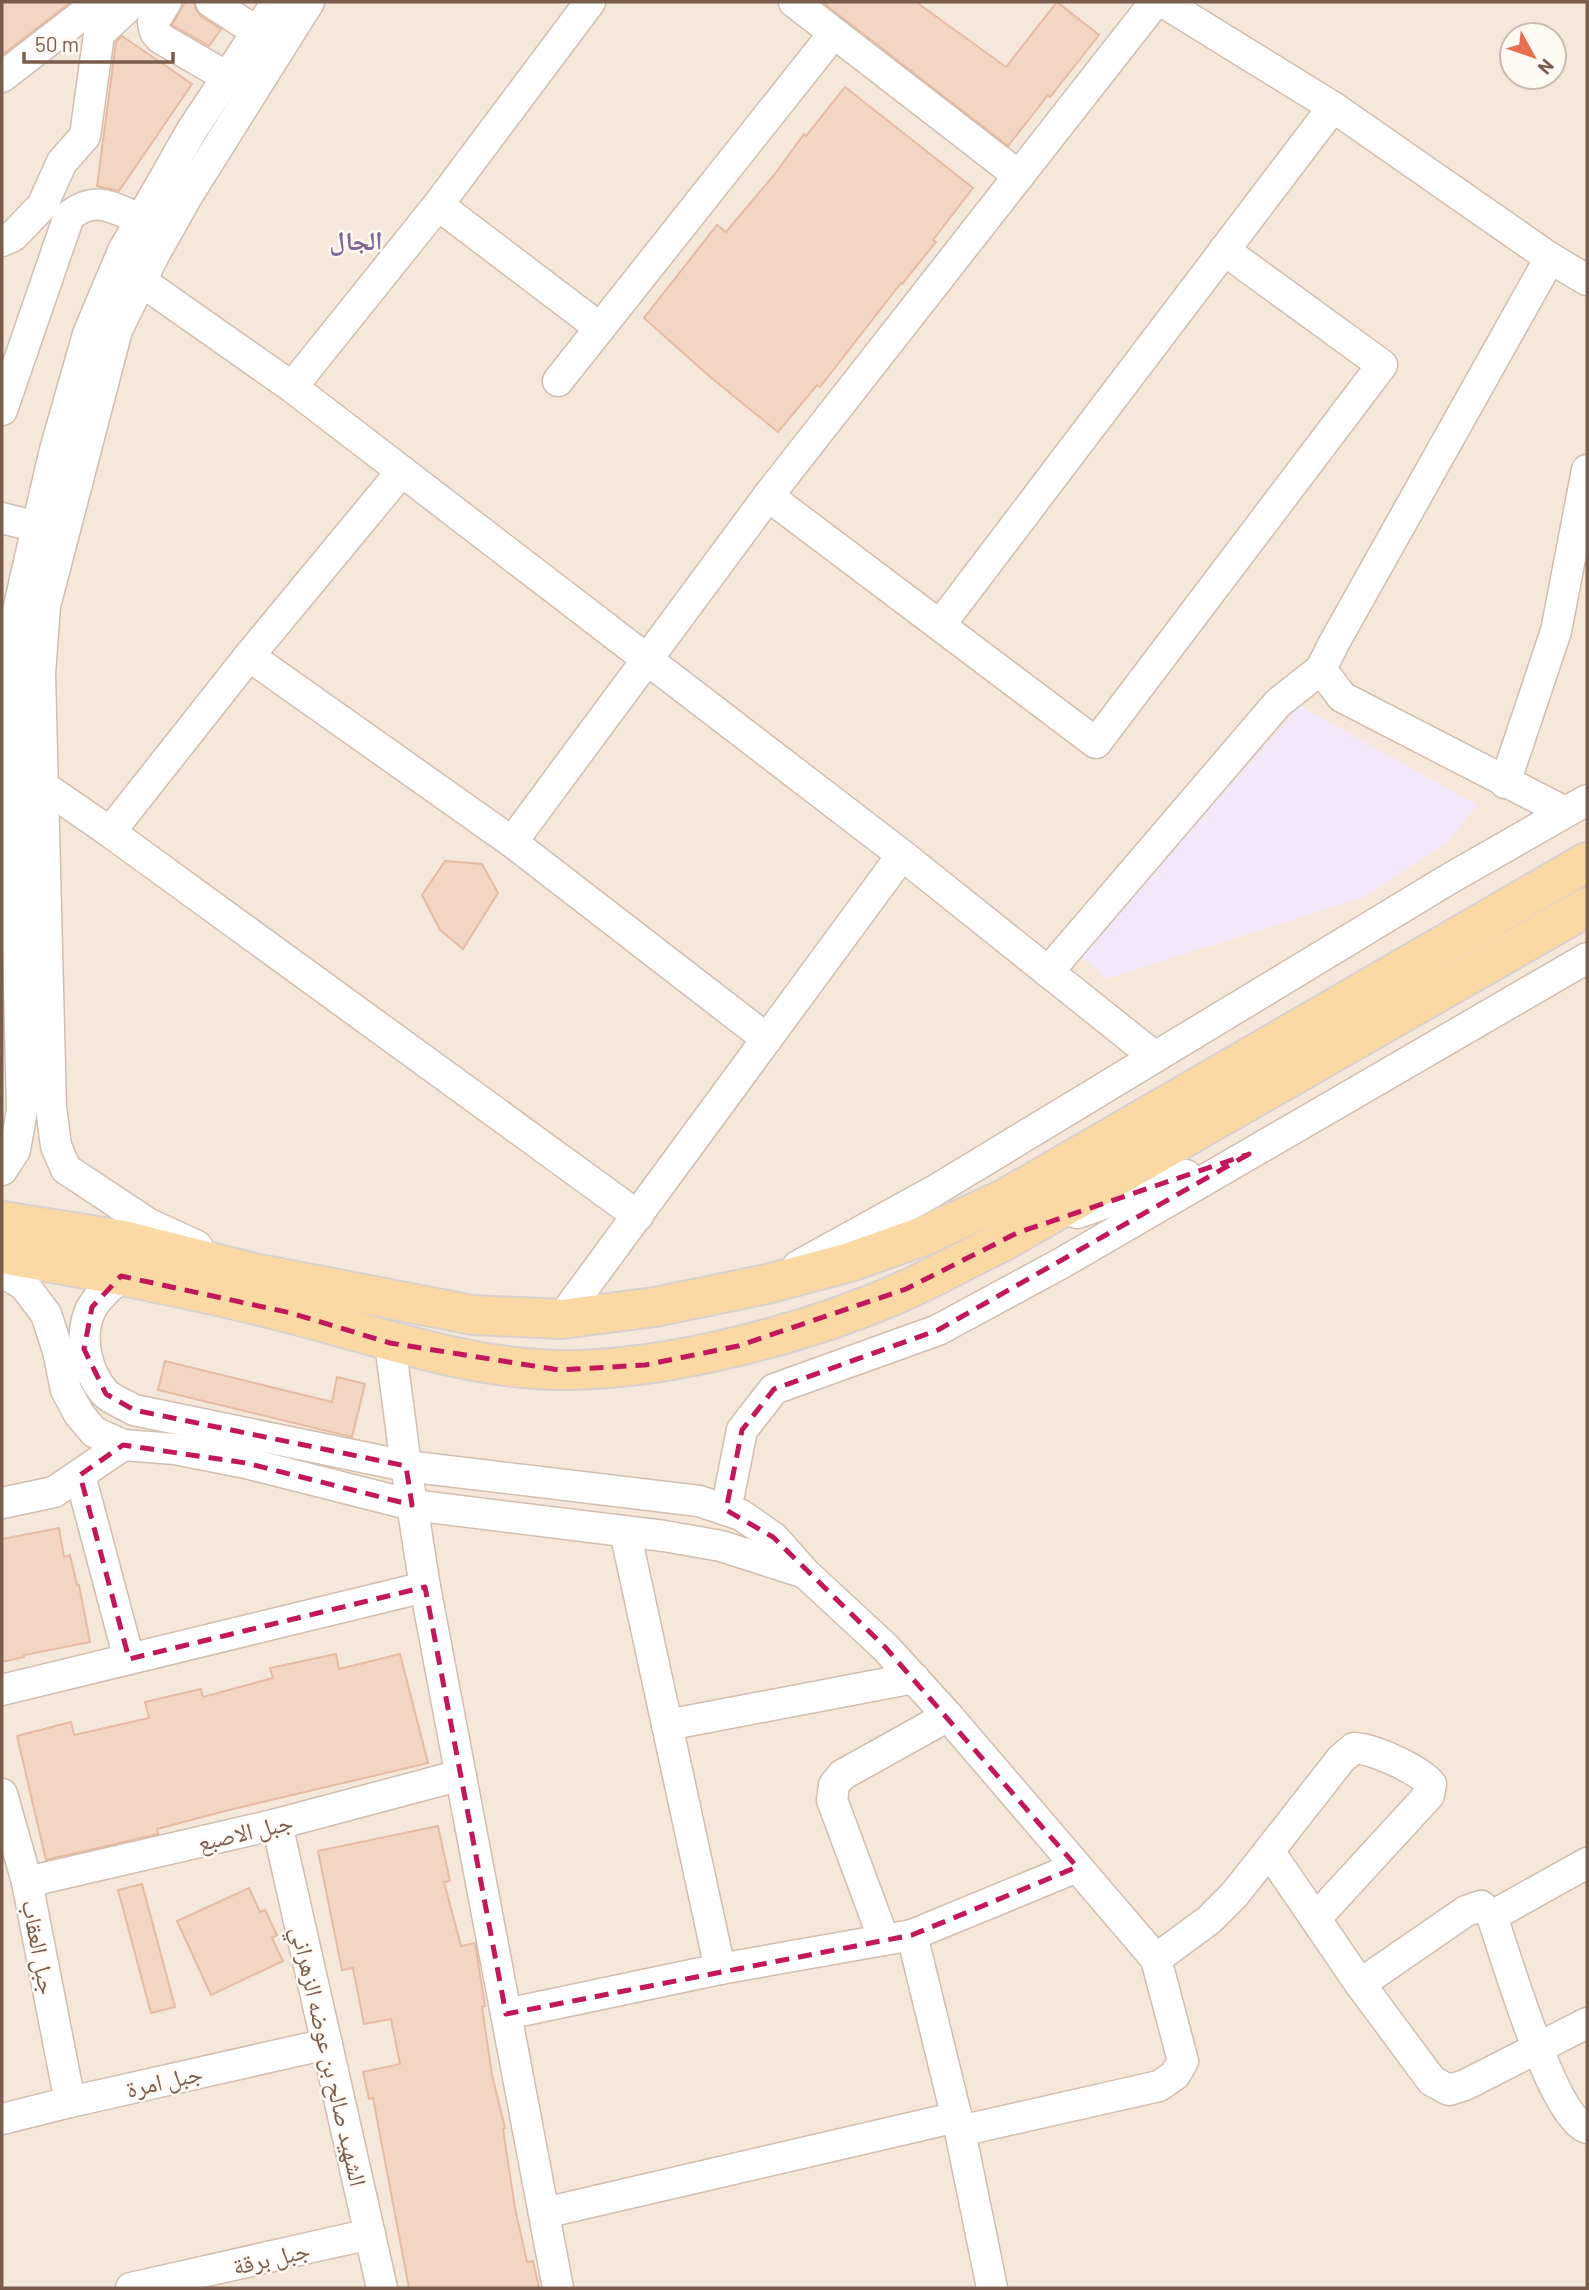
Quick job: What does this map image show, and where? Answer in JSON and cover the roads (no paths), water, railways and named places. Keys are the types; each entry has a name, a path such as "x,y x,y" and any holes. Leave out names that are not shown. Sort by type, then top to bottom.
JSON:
{"main road":[{"path":"2,1221 123,1240 254,1273 473,1315 561,1319 655,1307 767,1283 850,1262 914,1240 1006,1198 1587,862"},
{"path":"2,1254 121,1276 291,1313 390,1343 494,1364 559,1370 645,1365 738,1346 825,1320 906,1290 1017,1233 1587,907"}],"street":[{"path":"2,77 99,2"},
{"path":"2,241 13,236 42,206 62,162 85,136 99,34 133,2"},
{"path":"166,2 153,23 155,32 160,38 227,77"},
{"path":"2,1170 15,1150 22,1110 12,702 17,615 55,450 89,334 123,251 263,12 211,2"},
{"path":"254,1273 149,1224 89,1186 66,1169 56,1146 51,1107 40,674 45,606 117,330 189,193 309,2"},
{"path":"292,387 438,205 590,2"},
{"path":"512,842 768,496 1155,2"},
{"path":"1163,2 1333,107 1550,258 1587,279"},
{"path":"805,5 834,33 1019,176"},
{"path":"558,381 834,33"},
{"path":"940,625 1333,107"},
{"path":"2,410 69,216 81,206 97,203 141,219"},
{"path":"438,205 600,328"},
{"path":"768,496 1096,743 1382,366 1224,250"},
{"path":"1048,972 1278,704 1321,669 1550,258"},
{"path":"141,281 292,387 402,471 902,855 1155,1057"},
{"path":"1506,783 1556,631 1587,470"},
{"path":"110,832 249,656 402,471"},
{"path":"2,517 37,527"},
{"path":"249,656 512,842 767,1039"},
{"path":"1321,669 1342,696 1506,783 1576,806"},
{"path":"43,786 638,1216"},
{"path":"767,1283 934,1191 1437,886 1576,806"},
{"path":"561,1319 902,855"},
{"path":"726,1510 742,1430 774,1389 938,1330 1060,1264 1587,958"},
{"path":"1017,1233 1249,1154"},
{"path":"2,1272 24,1285 46,1314 58,1351 66,1390 79,1414 94,1432 123,1445 175,1449 246,1463 412,1505 625,1531 721,1546 805,1573"},
{"path":"121,1276 92,1307 85,1325 84,1349 106,1394 134,1410 406,1466 654,1495 699,1502 741,1515 773,1537 805,1573 885,1647 914,1678 1156,1959 1183,2061 1175,2075 1159,2085 959,2124 544,2213"},
{"path":"390,1343 425,1587 558,2288"},
{"path":"2,1503 54,1492 123,1445"},
{"path":"80,1475 129,1659"},
{"path":"625,1531 720,1969"},
{"path":"2,1690 425,1587"},
{"path":"667,1725 914,1678"},
{"path":"948,1716 842,1775 834,1785 832,1800 898,1938 959,2124 992,2288"},
{"path":"1156,1959 1209,1920 1234,1895 1341,1759 1354,1748 1365,1748 1424,1776 1431,1784 1429,1795 1315,1918"},
{"name":"جبل الاصبع","path":"27,1882 277,1824 461,1775"},
{"name":"جبل العقاب","path":"2,1794 27,1882 70,2102"},
{"name":"الشهيد صالح بن عوضه الزهراني","path":"277,1824 382,2288"},
{"path":"1269,1851 1360,1984 1432,2081 1450,2090 1465,2085 1587,2023"},
{"path":"1492,1916 1587,1863"},
{"path":"506,2014 720,1969 898,1938 1077,1867"},
{"path":"1360,1984 1466,1911 1480,1906 1492,1916 1537,2049 1569,2113 1587,2128"},
{"name":"جبل امرة","path":"2,2119 327,2043"},
{"name":"جبل برقة","path":"131,2288 370,2234"}],"district":[{"name":"الجال","path":"356,239"}]}
